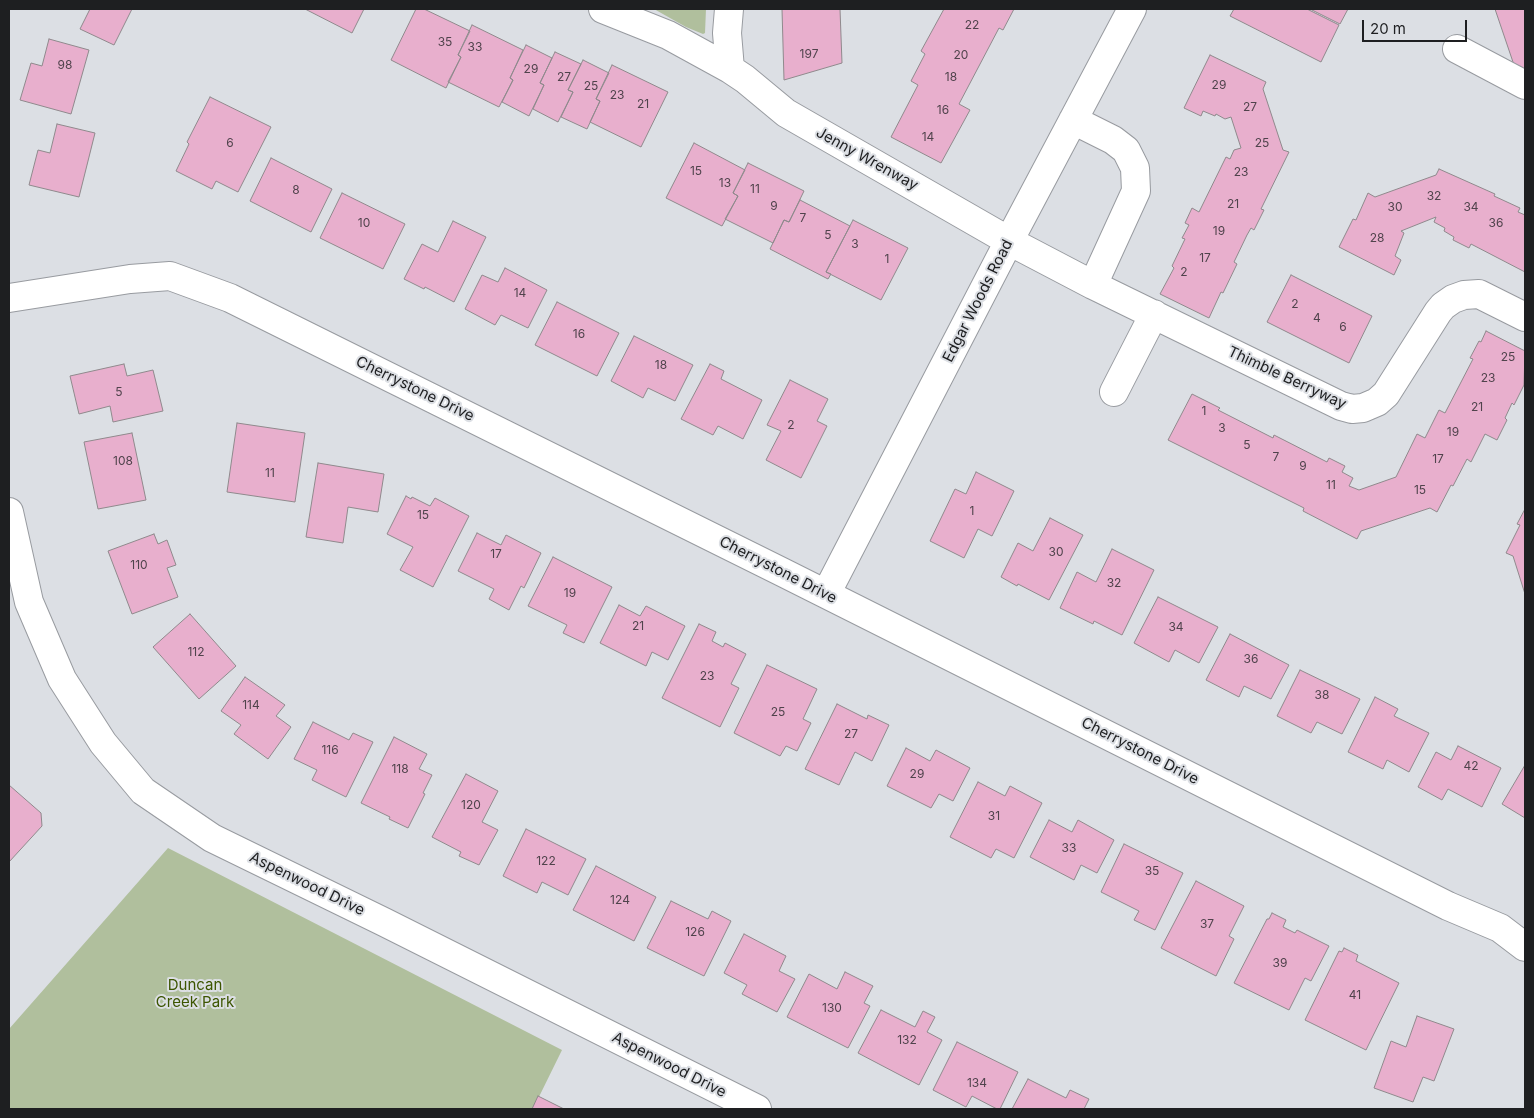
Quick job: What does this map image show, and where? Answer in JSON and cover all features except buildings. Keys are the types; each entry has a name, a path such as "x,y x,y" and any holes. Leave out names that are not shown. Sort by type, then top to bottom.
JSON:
{"street":[{"name":"Jenny Wrenway","path":"603,9 668,35 730,69 786,113 1009,241"},
{"path":"729,9 727,33 730,69"},
{"name":"Edgar Woods Road","path":"826,594 1132,9"},
{"path":"1457,50 1525,85"},
{"path":"1073,120 1113,140 1126,150 1135,168 1136,191 1093,285"},
{"name":"Thimble Berryway","path":"1009,241 1093,285 1341,406 1352,409 1364,408 1377,402 1386,394 1438,312 1453,299 1464,295 1479,294 1525,317"},
{"name":"Cherrystone Drive","path":"9,298 130,279 170,276 230,298 1448,906 1500,928 1525,947"},
{"path":"1114,392 1154,314"},
{"name":"Aspenwood Drive","path":"9,512 28,602 62,680 103,743 143,791 212,838 757,1109"}],"green space":[{"path":"654,9 706,9 705,33 703,34 686,27"},
{"name":"Duncan Creek Park","path":"168,848 562,1050 533,1109 9,1109 9,1029"}]}
